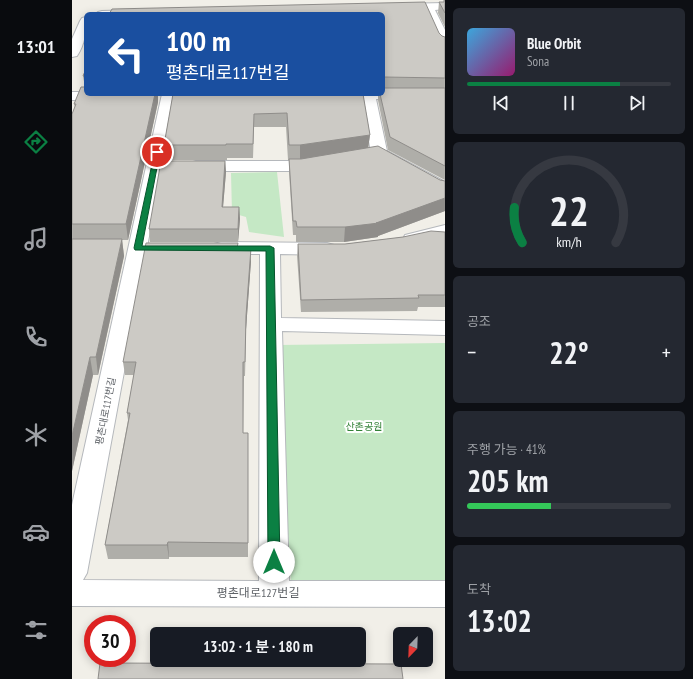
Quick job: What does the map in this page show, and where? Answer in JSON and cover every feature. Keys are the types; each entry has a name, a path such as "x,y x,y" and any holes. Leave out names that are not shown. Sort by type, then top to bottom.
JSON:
{"street":[{"path":"428,6 445,43"},
{"path":"388,7 445,6"},
{"path":"78,48 84,17"},
{"path":"385,95 445,95"},
{"path":"72,96 124,96"},
{"name":"평촌대로117번길","path":"72,573 136,248 167,166 168,96"},
{"path":"368,96 372,154 445,189"},
{"path":"167,166 300,166 336,160"},
{"path":"394,243 445,231"},
{"path":"200,248 344,249"},
{"path":"270,248 274,593"},
{"path":"271,324 445,328"},
{"name":"평촌대로127번길","path":"72,593 445,594"}],"green space":[{"path":"277,172 284,237 249,232 246,217 232,213 231,173"},
{"name":"산촌공원","path":"445,343 445,583 291,585 277,345"}],"building":[{"path":"444,0 445,13 439,2 444,2"},
{"path":"425,2 439,33 445,37 445,78 385,77 385,12 110,12 112,9"},
{"path":"81,87 84,87 84,96 155,96 126,224 72,224 72,114 76,104 74,104"},
{"path":"385,88 445,88 445,166 390,137 380,96 385,96"},
{"path":"173,96 363,96 370,135 300,145 289,145 287,113 254,114 253,144 164,145"},
{"path":"378,146 440,180 445,181 445,198 376,223 379,223 345,227 297,227 296,221 293,221 289,159 301,159"},
{"path":"161,161 225,161 222,207 239,207 238,229 149,229"},
{"path":"431,231 445,232 445,295 418,295 419,298 301,300 298,244 345,244 403,237"},
{"path":"72,239 122,239 96,357 90,357 72,436"},
{"path":"146,243 238,243 237,248 251,248 246,316 245,362 243,362 243,433 248,433 248,543 168,542 167,545 105,545 130,413 127,413 136,362 123,362"},
{"path":"136,663 150,663 150,667 366,667 366,664 393,664 393,667 401,667 403,679 98,679 100,667 136,667"}],"route":[{"path":"157,152 138,248 270,248 274,562"}]}
